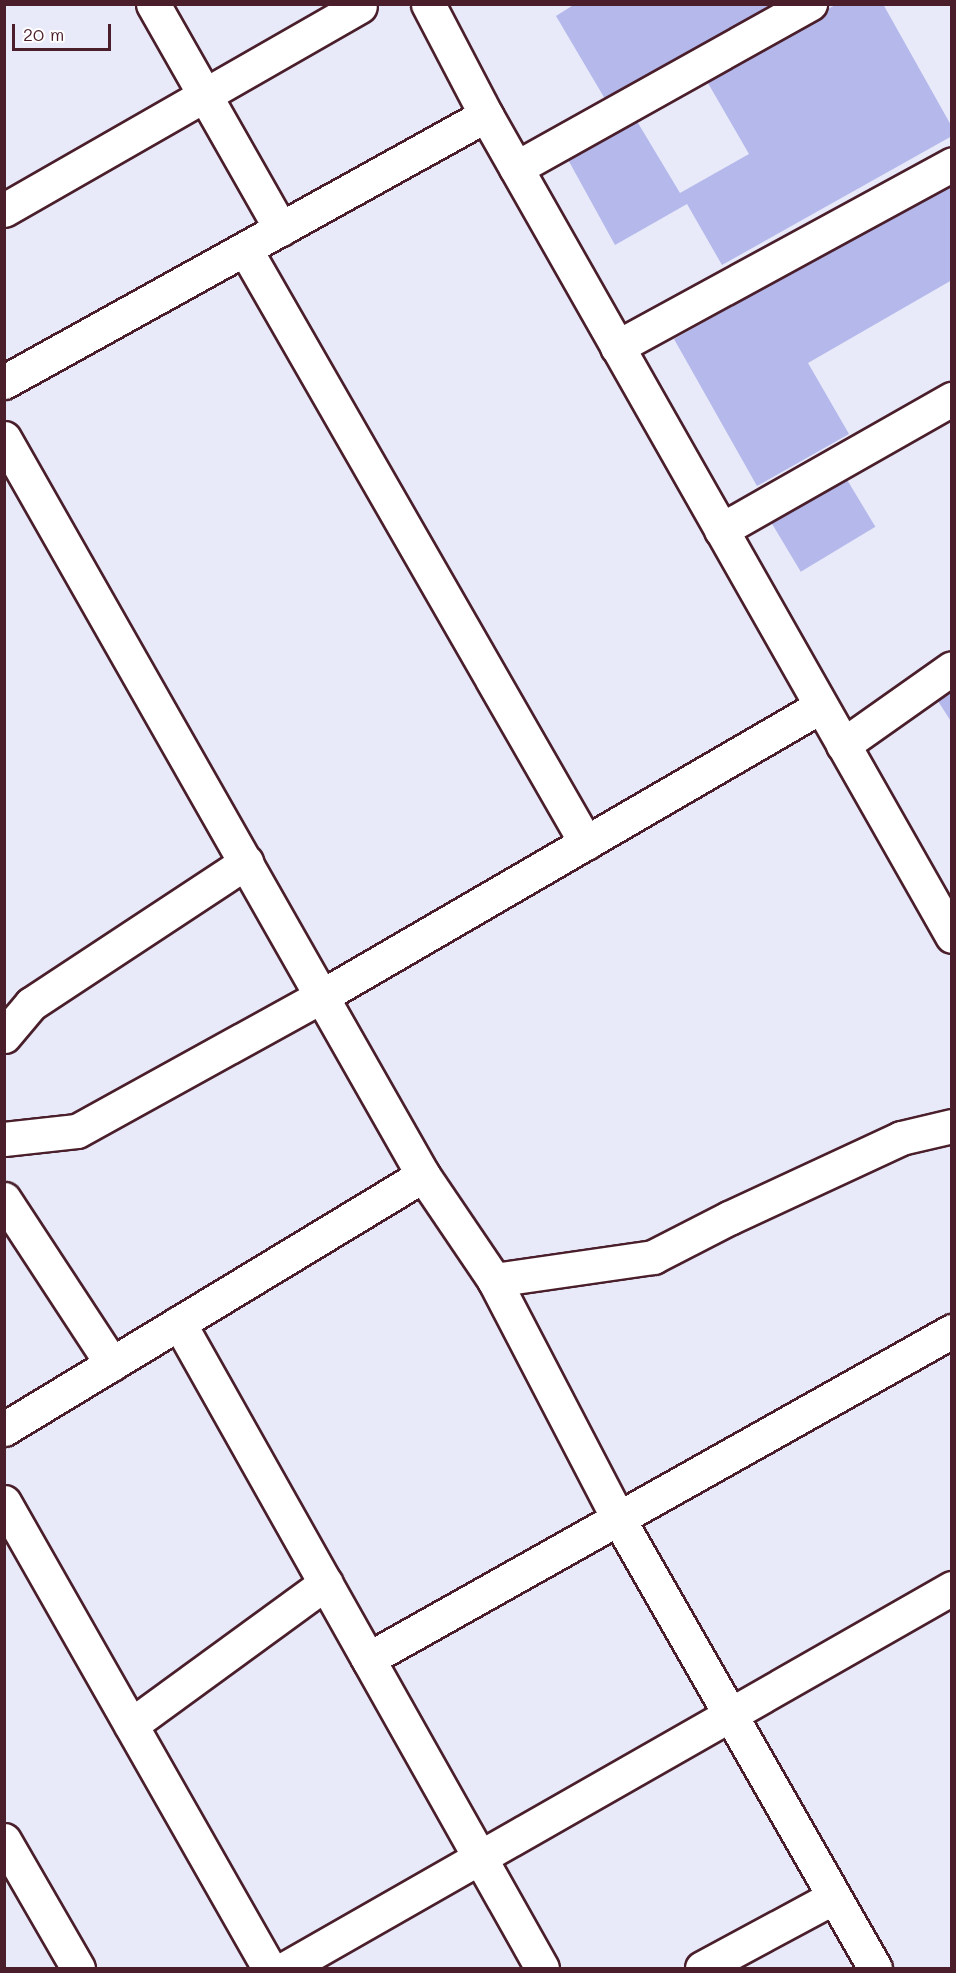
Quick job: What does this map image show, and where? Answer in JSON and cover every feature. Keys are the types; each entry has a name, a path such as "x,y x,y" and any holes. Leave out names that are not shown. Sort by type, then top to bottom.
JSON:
{"street":[{"path":"153,4 281,229"},
{"path":"428,4 486,115 950,931"},
{"path":"516,168 810,4"},
{"path":"4,210 360,6"},
{"path":"4,382 486,115"},
{"path":"617,347 951,164"},
{"path":"245,249 586,843"},
{"path":"721,530 951,399"},
{"path":"4,438 423,1175 494,1280 618,1518 875,1968"},
{"path":"843,745 951,668"},
{"path":"4,1139 77,1131 322,996 821,706"},
{"path":"4,1036 31,1004 246,862"},
{"path":"494,1280 653,1257 729,1218 901,1138 951,1126"},
{"path":"4,1429 423,1175"},
{"path":"4,1199 112,1364"},
{"path":"179,1323 542,1968"},
{"path":"368,1659 951,1331"},
{"path":"4,1502 269,1968"},
{"path":"131,1725 326,1583"},
{"path":"286,1968 951,1588"},
{"path":"4,1840 78,1968"},
{"path":"702,1968 834,1897"}],"building":[{"path":"575,4 775,4 608,104 556,16"},
{"path":"837,4 883,4 952,127 952,136 722,265 687,204 615,245 566,156 635,118 680,193 749,154 705,78"},
{"path":"952,182 952,280 808,363 849,434 757,486 674,339"},
{"path":"846,478 875,527 801,572 771,523"},
{"path":"952,673 952,723 929,687"}]}
